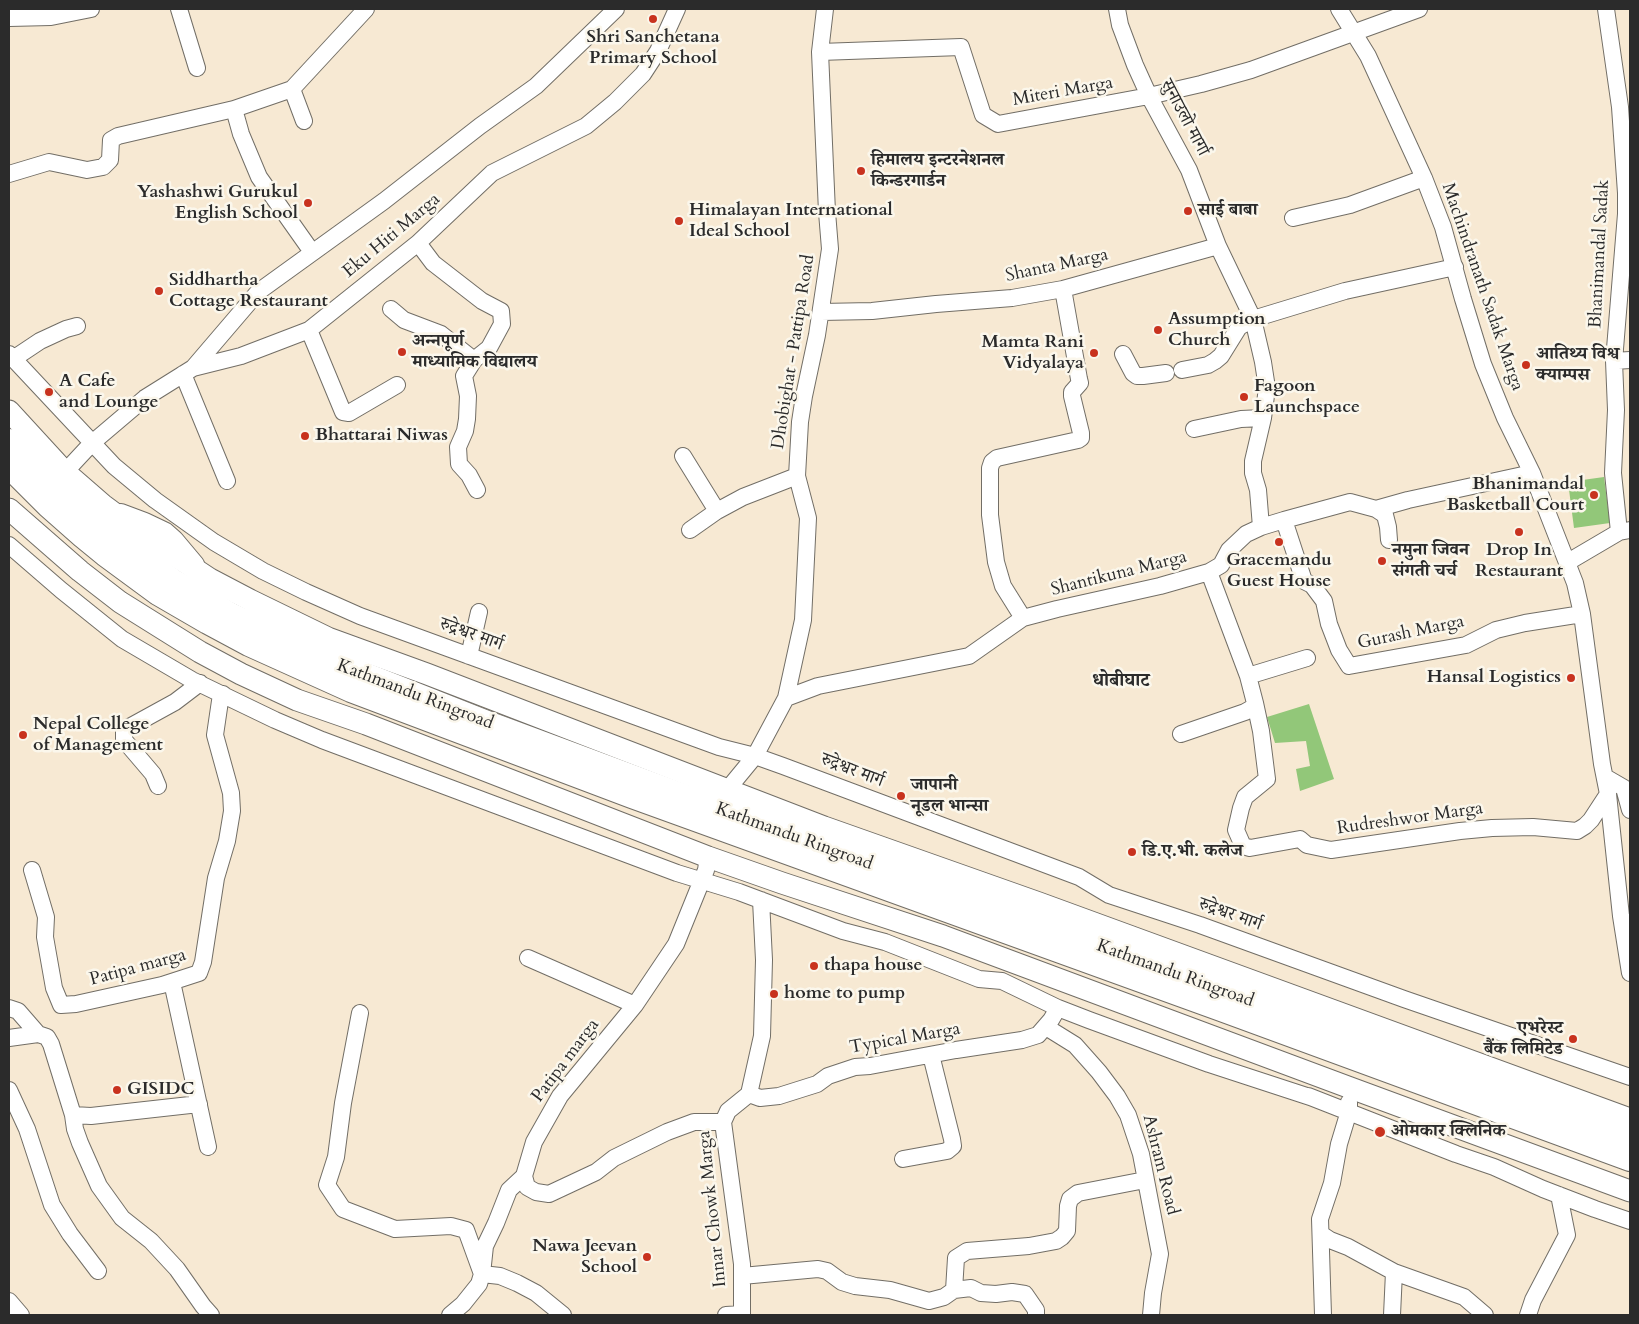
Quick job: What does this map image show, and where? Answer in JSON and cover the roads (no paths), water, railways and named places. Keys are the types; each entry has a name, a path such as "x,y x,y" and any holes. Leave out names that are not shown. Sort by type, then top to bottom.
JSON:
{"highway":[{"name":"Kathmandu Ringroad","path":"9,441 62,495 95,525 173,581 231,615 320,658 486,723 850,858 1168,971 1630,1141"},
{"name":"Kathmandu Ringroad","path":"9,466 49,506 83,536 158,593 249,644 351,690 632,796 1630,1159"}],"main road":[{"path":"9,411 65,472 103,505 142,534 210,579 328,638 824,827 1049,906 1630,1119"},
{"path":"9,508 80,571 120,602 178,639 241,674 297,700 366,724 708,857 943,936 1630,1191"}],"street":[{"path":"9,18 51,17 91,9"},
{"path":"179,9 197,68"},
{"path":"9,174 49,162 86,170 103,167 110,160 111,140 118,136 234,109 292,89 366,9"},
{"path":"227,481 188,371 258,292 384,201 480,126 536,86 616,9"},
{"name":"Eku Hiti Marga","path":"65,472 92,443 145,398 188,371 242,356 309,330 418,243 492,173 586,126 615,102 643,74 658,51 677,9"},
{"name":"Dhobighat - Pattipa Road","path":"786,698 803,620 808,518 797,476 804,396 821,312 830,250 820,52 825,9"},
{"name":"सुनाउलो मार्गा","path":"1117,9 1120,24 1149,96 1189,170 1218,246"},
{"name":"Machindranath Sadak Marga","path":"1339,9 1368,56 1424,178 1443,227 1483,364 1505,418 1532,473 1575,583 1582,614 1608,794 1630,973"},
{"name":"Miteri Marga","path":"820,52 961,47 983,115 998,124 1149,96 1201,84 1252,70 1354,31 1419,9"},
{"name":"Bhanimandal Sadak","path":"1568,562 1625,531 1613,473 1616,410 1622,360 1626,193 1620,107 1606,9"},
{"path":"292,89 304,121"},
{"path":"234,109 241,134 259,177 312,252"},
{"path":"1293,218 1350,204 1424,178"},
{"path":"418,243 433,262 482,301 501,311 502,324 489,348 474,360 464,376 468,396 467,419 465,431 458,448 458,464 477,490"},
{"path":"1218,246 1253,319 1267,388 1263,418 1253,461 1261,527"},
{"name":"Shanta Marga","path":"821,312 872,311 1012,298 1063,289 1218,246"},
{"path":"1123,354 1133,373 1137,376 1208,365 1220,356 1239,327 1253,319 1345,291 1455,267"},
{"path":"1023,618 1003,586 996,562 990,515 990,468 992,462 997,458 1081,438 1072,396 1072,392 1080,383 1063,289"},
{"path":"392,309 404,320 441,334 474,360"},
{"path":"11,357 40,341 77,326"},
{"path":"309,330 343,412 349,413 397,385"},
{"name":"रुद्रेश्वर मार्ग","path":"11,357 114,466 155,500 214,542 306,592 360,616 719,747 750,761 1079,877 1109,895 1200,925 1404,999 1630,1077"},
{"path":"1194,429 1241,419 1263,418"},
{"path":"683,456 717,511"},
{"path":"1376,509 1408,500 1532,473"},
{"path":"690,530 717,511 797,476"},
{"name":"Shantikuna Marga","path":"786,698 818,686 969,656 1023,618 1160,586 1209,572 1221,565 1229,550 1246,534 1261,527 1350,502 1376,509"},
{"path":"1376,509 1385,516 1389,540"},
{"name":"Gurash Marga","path":"1284,520 1304,581 1312,585 1324,601 1329,624 1339,650 1350,666 1466,645 1496,630 1525,623 1582,614"},
{"path":"9,545 122,639 200,684 322,740 677,873 761,900 843,931 885,942 979,980 1002,981 1058,1008 1201,1061 1312,1098 1630,1221"},
{"path":"1181,734 1245,712 1253,706 1248,676 1209,572"},
{"path":"469,656 479,612"},
{"path":"1248,676 1307,658"},
{"path":"158,786 153,774 124,740 124,730 175,702 200,684"},
{"name":"Patipa marga","path":"32,870 46,916 45,937 54,988 61,1005 76,1004 172,982 199,973 203,962 216,878 227,841 232,811 231,793 214,735 223,694"},
{"path":"727,790 750,761 786,698"},
{"name":"Rudreshwor Marga","path":"1253,706 1261,731 1266,779 1245,797 1241,808 1236,830 1243,846 1250,848 1300,839 1307,845 1331,850 1492,828 1533,827 1577,831 1591,820 1608,794"},
{"path":"1605,777 1624,788 1630,810"},
{"name":"Patipa marga","path":"450,1315 463,1304 479,1284 485,1246 509,1190 524,1176 534,1142 560,1096 635,1005 676,944 706,870 708,857"},
{"path":"749,1094 762,1036 764,1011 761,900"},
{"path":"528,958 635,1005"},
{"path":"172,982 208,1147"},
{"path":"9,1008 18,1011 38,1034"},
{"name":"Typical Marga","path":"749,1094 760,1098 779,1096 817,1084 828,1076 856,1067 1022,1040 1038,1035 1046,1027 1058,1008"},
{"path":"360,1013 343,1103 336,1157 327,1186 344,1209 396,1229 450,1226 466,1230 482,1274 500,1276 517,1283 536,1293 563,1315"},
{"name":"Ashram Road","path":"1046,1027 1075,1045 1099,1072 1117,1096 1128,1115 1141,1154 1160,1254 1151,1315"},
{"path":"9,1038 38,1034 47,1037 51,1044 75,1129 99,1186 122,1218 151,1241 177,1269 203,1312"},
{"path":"903,1159 947,1152 952,1146 952,1139 931,1055"},
{"path":"1323,1315 1320,1219 1332,1183 1339,1144 1349,1112 1348,1087"},
{"path":"9,1090 28,1128 52,1205 70,1234 98,1271"},
{"name":"Innar Chowk Marga","path":"736,1315 742,1276 739,1237 723,1122 728,1112 749,1094"},
{"path":"72,1115 90,1116 199,1104"},
{"path":"524,1176 527,1187 536,1192 549,1194 596,1172 614,1158 668,1132 694,1122 723,1122"},
{"path":"954,1290 956,1258 968,1251 1029,1246 1056,1241 1062,1237 1066,1230 1070,1199 1078,1193 1145,1180"},
{"path":"1528,1315 1533,1300 1567,1235 1559,1195"},
{"path":"1321,1234 1394,1272 1464,1297 1485,1315"},
{"path":"742,1276 818,1269 827,1271 842,1282 856,1286 890,1290 929,1301 944,1297 954,1290 971,1288 981,1292 996,1294 1012,1292 1025,1294 1036,1310 1036,1315"},
{"path":"1392,1315 1394,1272"},
{"path":"9,1301 21,1315"}],"place":[{"name":"Shri Sanchetana Primary School","path":"653,19"},
{"name":"हिमालय इन्टरनेशनल किन्डरगार्डन","path":"861,171"},
{"name":"Yashashwi Gurukul English School","path":"308,203"},
{"name":"साई बाबा","path":"1188,211"},
{"name":"Himalayan International Ideal School","path":"679,221"},
{"name":"Siddhartha Cottage Restaurant","path":"159,291"},
{"name":"Assumption Church","path":"1158,330"},
{"name":"अन्‍नपूर्ण माध्यामिक विद्यालय","path":"402,352"},
{"name":"Mamta Rani Vidyalaya","path":"1094,353"},
{"name":"आतिथ्य विश्व क्याम्पस","path":"1526,365"},
{"name":"A Cafe and Lounge","path":"49,392"},
{"name":"Fagoon Launchspace","path":"1244,397"},
{"name":"Bhattarai Niwas","path":"305,436"},
{"name":"Bhanimandal Basketball Court","path":"1594,495"},
{"name":"Drop In Restaurant","path":"1519,532"},
{"name":"Gracemandu Guest House","path":"1279,542"},
{"name":"नमुना जिवन संगती चर्च","path":"1382,561"},
{"name":"Hansal Logistics","path":"1571,678"},
{"name":"Nepal College of Management","path":"23,735"},
{"name":"जापानी नूडल भान्सा","path":"901,796"},
{"name":"डि.ए.भी. कलेज","path":"1132,852"},
{"name":"thapa house","path":"814,966"},
{"name":"home to pump","path":"774,994"},
{"name":"एभरेस्ट बैंक लिमिटेड","path":"1573,1039"},
{"name":"GISIDC","path":"117,1090"},
{"name":"ओमकार क्लिनिक","path":"1380,1132"},
{"name":"Nawa Jeevan School","path":"647,1257"}],"district":[{"name":"धोबीघाट","path":"1121,682"}]}
